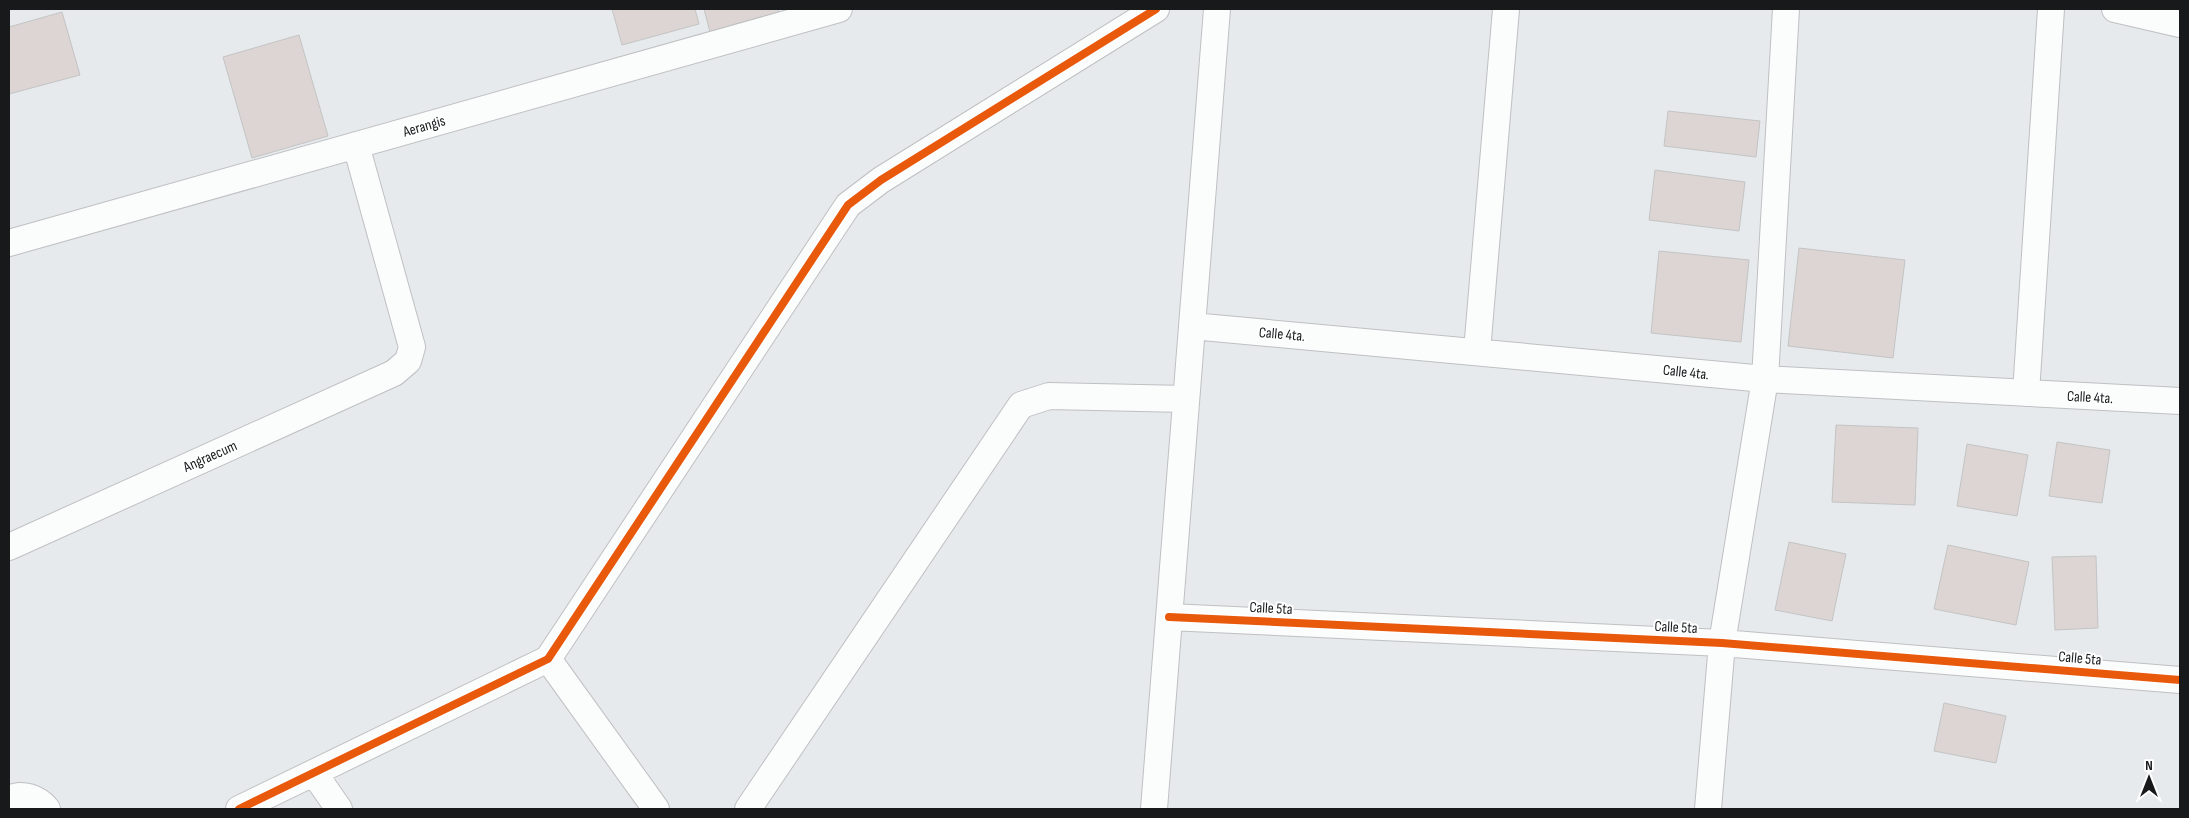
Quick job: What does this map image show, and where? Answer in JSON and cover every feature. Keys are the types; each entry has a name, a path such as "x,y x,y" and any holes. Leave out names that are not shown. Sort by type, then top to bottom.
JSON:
{"street":[{"name":"Aerangis","path":"9,243 839,9"},
{"path":"239,809 548,659 848,205 880,180 1156,9"},
{"path":"1154,809 1216,9"},
{"path":"1477,351 1506,9"},
{"path":"1708,809 1722,643 1765,379 1786,9"},
{"path":"2026,393 2051,9"},
{"path":"2115,9 2180,24"},
{"name":"Angraecum","path":"9,547 394,373 408,361 412,348 356,145"},
{"name":"Calle 4ta.","path":"1192,326 1765,379 2180,401"},
{"path":"748,809 1021,405 1049,396 1186,399"},
{"name":"Calle 5ta","path":"1169,617 1722,643 2180,680"},
{"path":"548,659 656,809"},
{"path":"314,773 340,809"},
{"path":"9,799 16,795 32,798 47,809"}],"building":[{"path":"612,9 695,9 699,24 622,45"},
{"path":"704,9 778,9 779,12 710,32"},
{"path":"62,12 80,75 9,94 9,27"},
{"path":"299,35 328,136 252,158 223,57"},
{"path":"1668,111 1760,121 1756,157 1664,146"},
{"path":"1655,170 1745,182 1739,231 1649,220"},
{"path":"1799,248 1905,260 1893,358 1788,346"},
{"path":"1659,251 1749,260 1741,342 1651,333"},
{"path":"1836,425 1918,428 1915,505 1832,502"},
{"path":"2057,442 2110,450 2102,503 2049,496"},
{"path":"1967,444 2028,455 2017,516 1957,506"},
{"path":"1789,542 1846,554 1832,621 1775,610"},
{"path":"1948,545 2029,562 2016,625 1934,609"},
{"path":"2096,556 2098,628 2055,630 2052,557"},
{"path":"1944,703 2006,716 1996,763 1934,751"}],"cycle path":[{"path":"239,809 548,659 848,205 881,180 1156,9"},
{"path":"1169,617 1722,643 2180,680"}]}
